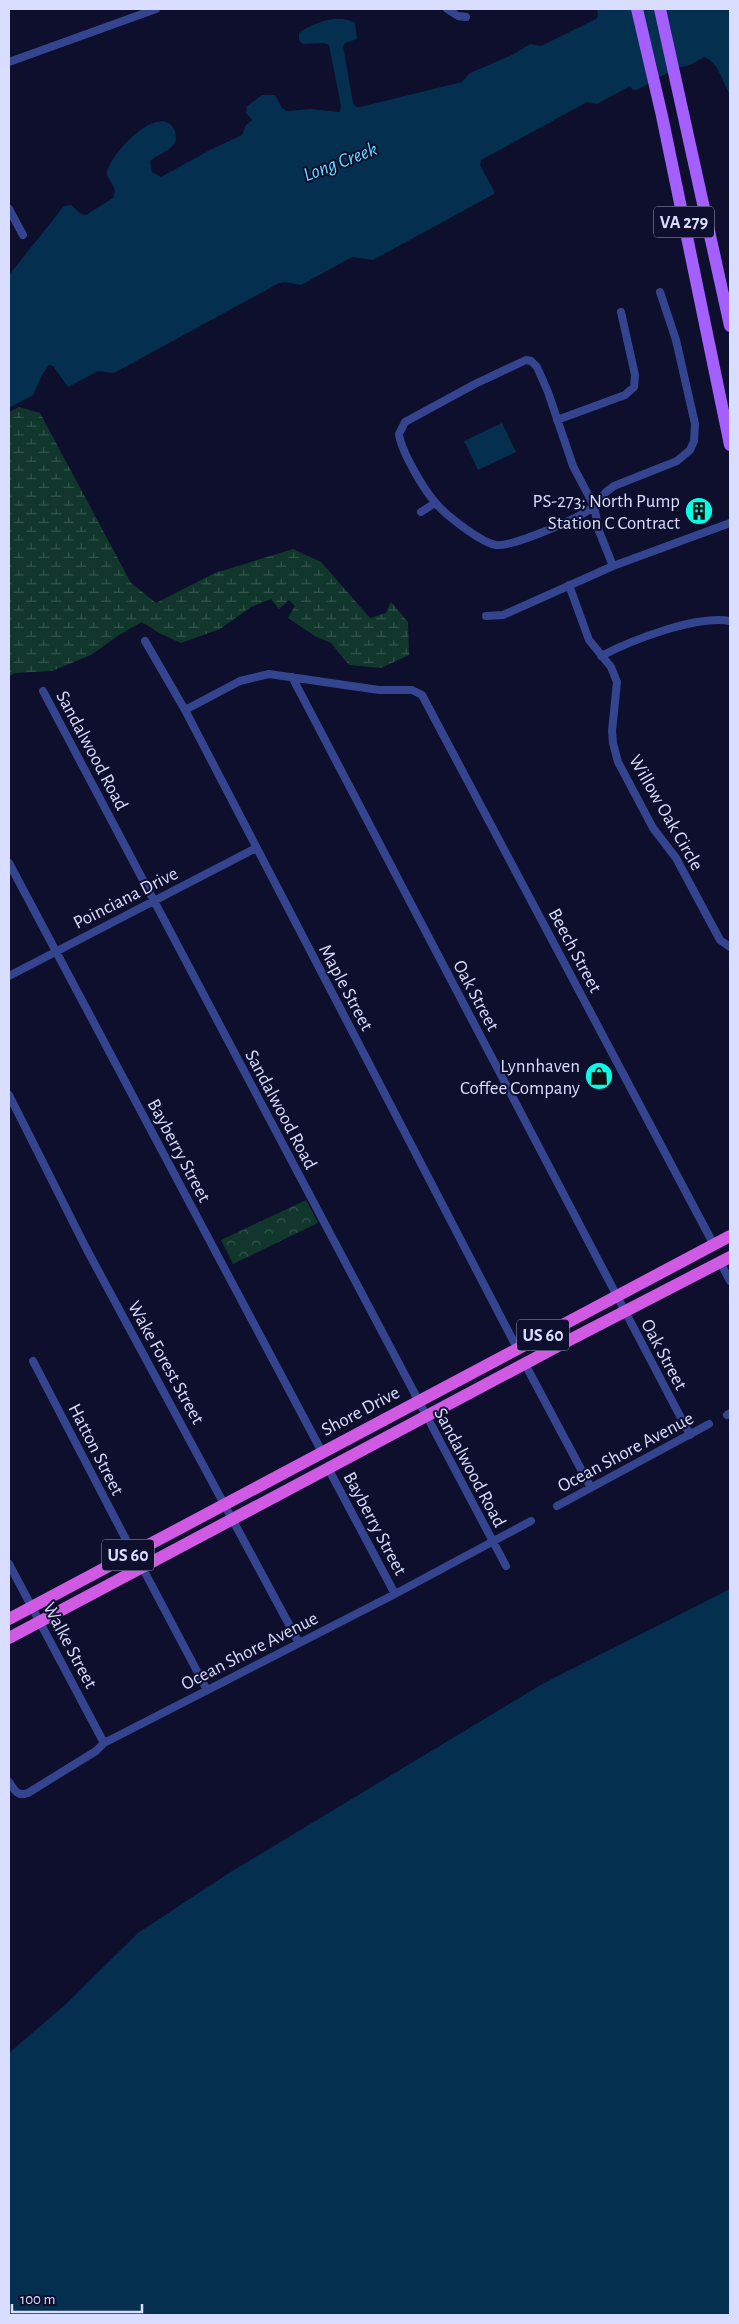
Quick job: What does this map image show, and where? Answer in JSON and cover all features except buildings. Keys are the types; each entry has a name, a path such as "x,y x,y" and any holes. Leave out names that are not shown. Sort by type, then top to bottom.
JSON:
{"highway":[{"name":"Shore Drive","path":"9,1619 730,1236"},
{"name":"Shore Drive","path":"9,1638 426,1416 725,1260"}],"main road":[{"name":"VA 279","path":"638,9 730,445"},
{"name":"VA 279","path":"660,9 730,326"}],"street":[{"path":"9,62 156,9"},
{"path":"447,9 458,16 466,17"},
{"path":"9,209 23,235"},
{"path":"614,566 600,531 594,506 572,466 537,367 531,361 526,360 498,372 405,422 400,429 400,440 435,503 489,543 504,545 576,518 594,506 614,486 677,461 690,450 694,441 695,424 676,340 660,292"},
{"path":"557,420 625,395 634,387 635,375 621,312"},
{"path":"421,512 435,503"},
{"path":"486,616 503,615 569,584 730,523"},
{"name":"Willow Oak Circle","path":"569,584 589,640 611,667 617,682 612,731 618,762 653,828 676,858 720,940 730,947"},
{"path":"601,656 619,647 674,628 698,623 730,621"},
{"name":"Maple Street","path":"145,641 184,710 517,1348"},
{"path":"184,710 247,678 269,674 292,677"},
{"name":"Beech Street","path":"292,677 379,690 417,692 422,696 714,1245"},
{"name":"Oak Street","path":"292,677 690,1435"},
{"name":"Sandalwood Road","path":"43,691 492,1541"},
{"name":"Poinciana Drive","path":"9,976 256,848"},
{"name":"Bayberry Street","path":"9,863 322,1452"},
{"name":"Wake Forest Street","path":"9,1095 86,1248 299,1643"},
{"path":"725,1260 730,1281"},
{"name":"Hatton Street","path":"33,1361 132,1553"},
{"path":"525,1364 591,1488"},
{"name":"Ocean Shore Avenue","path":"556,1506 709,1424"},
{"name":"Bayberry Street","path":"328,1468 395,1594"},
{"name":"Ocean Shore Avenue","path":"9,1782 16,1792 24,1794 96,1751 104,1742 395,1594 531,1520"},
{"path":"492,1541 506,1566"},
{"name":"Walke Street","path":"9,1564 104,1742"},
{"path":"142,1567 207,1690"}],"green space":[{"path":"19,407 40,413 131,583 156,603 215,573 293,549 321,562 370,618 386,613 391,602 408,622 409,655 381,668 349,665 331,643 315,636 288,618 295,606 289,600 279,609 271,599 251,607 220,629 181,643 161,634 142,622 119,635 91,655 52,671 15,673 9,676 9,412"},
{"path":"306,1200 318,1223 233,1264 221,1240"}],"water":[{"name":"Long Creek","path":"597,9 730,9 730,95 717,68 709,59 704,57 690,65 676,68 637,90 633,90 630,86 597,104 587,102 481,160 480,165 494,194 373,260 352,257 301,285 285,282 279,283 114,373 98,371 68,387 53,366 49,365 33,395 9,408 9,275 64,206 71,205 81,214 86,215 113,198 115,191 107,174 109,167 123,146 145,127 156,122 166,122 175,131 176,138 174,144 150,162 152,172 161,177 242,135 246,125 252,120 246,113 247,106 262,95 275,95 282,108 287,111 310,109 340,112 341,106 329,45 324,43 303,44 299,41 299,33 326,20 341,19 355,23 357,39 345,43 343,46 353,103 356,107 360,107 462,82 470,73 512,55 530,44 541,46 596,19 598,16"},
{"path":"502,423 516,452 478,470 464,441"},
{"path":"730,1589 730,2315 9,2315 9,2053 66,2004 138,1933 229,1873 544,1683"}],"place":[{"name":"PS-273; North Pump Station C Contract","path":"699,511"},
{"name":"Lynnhaven Coffee Company","path":"599,1076"}]}
